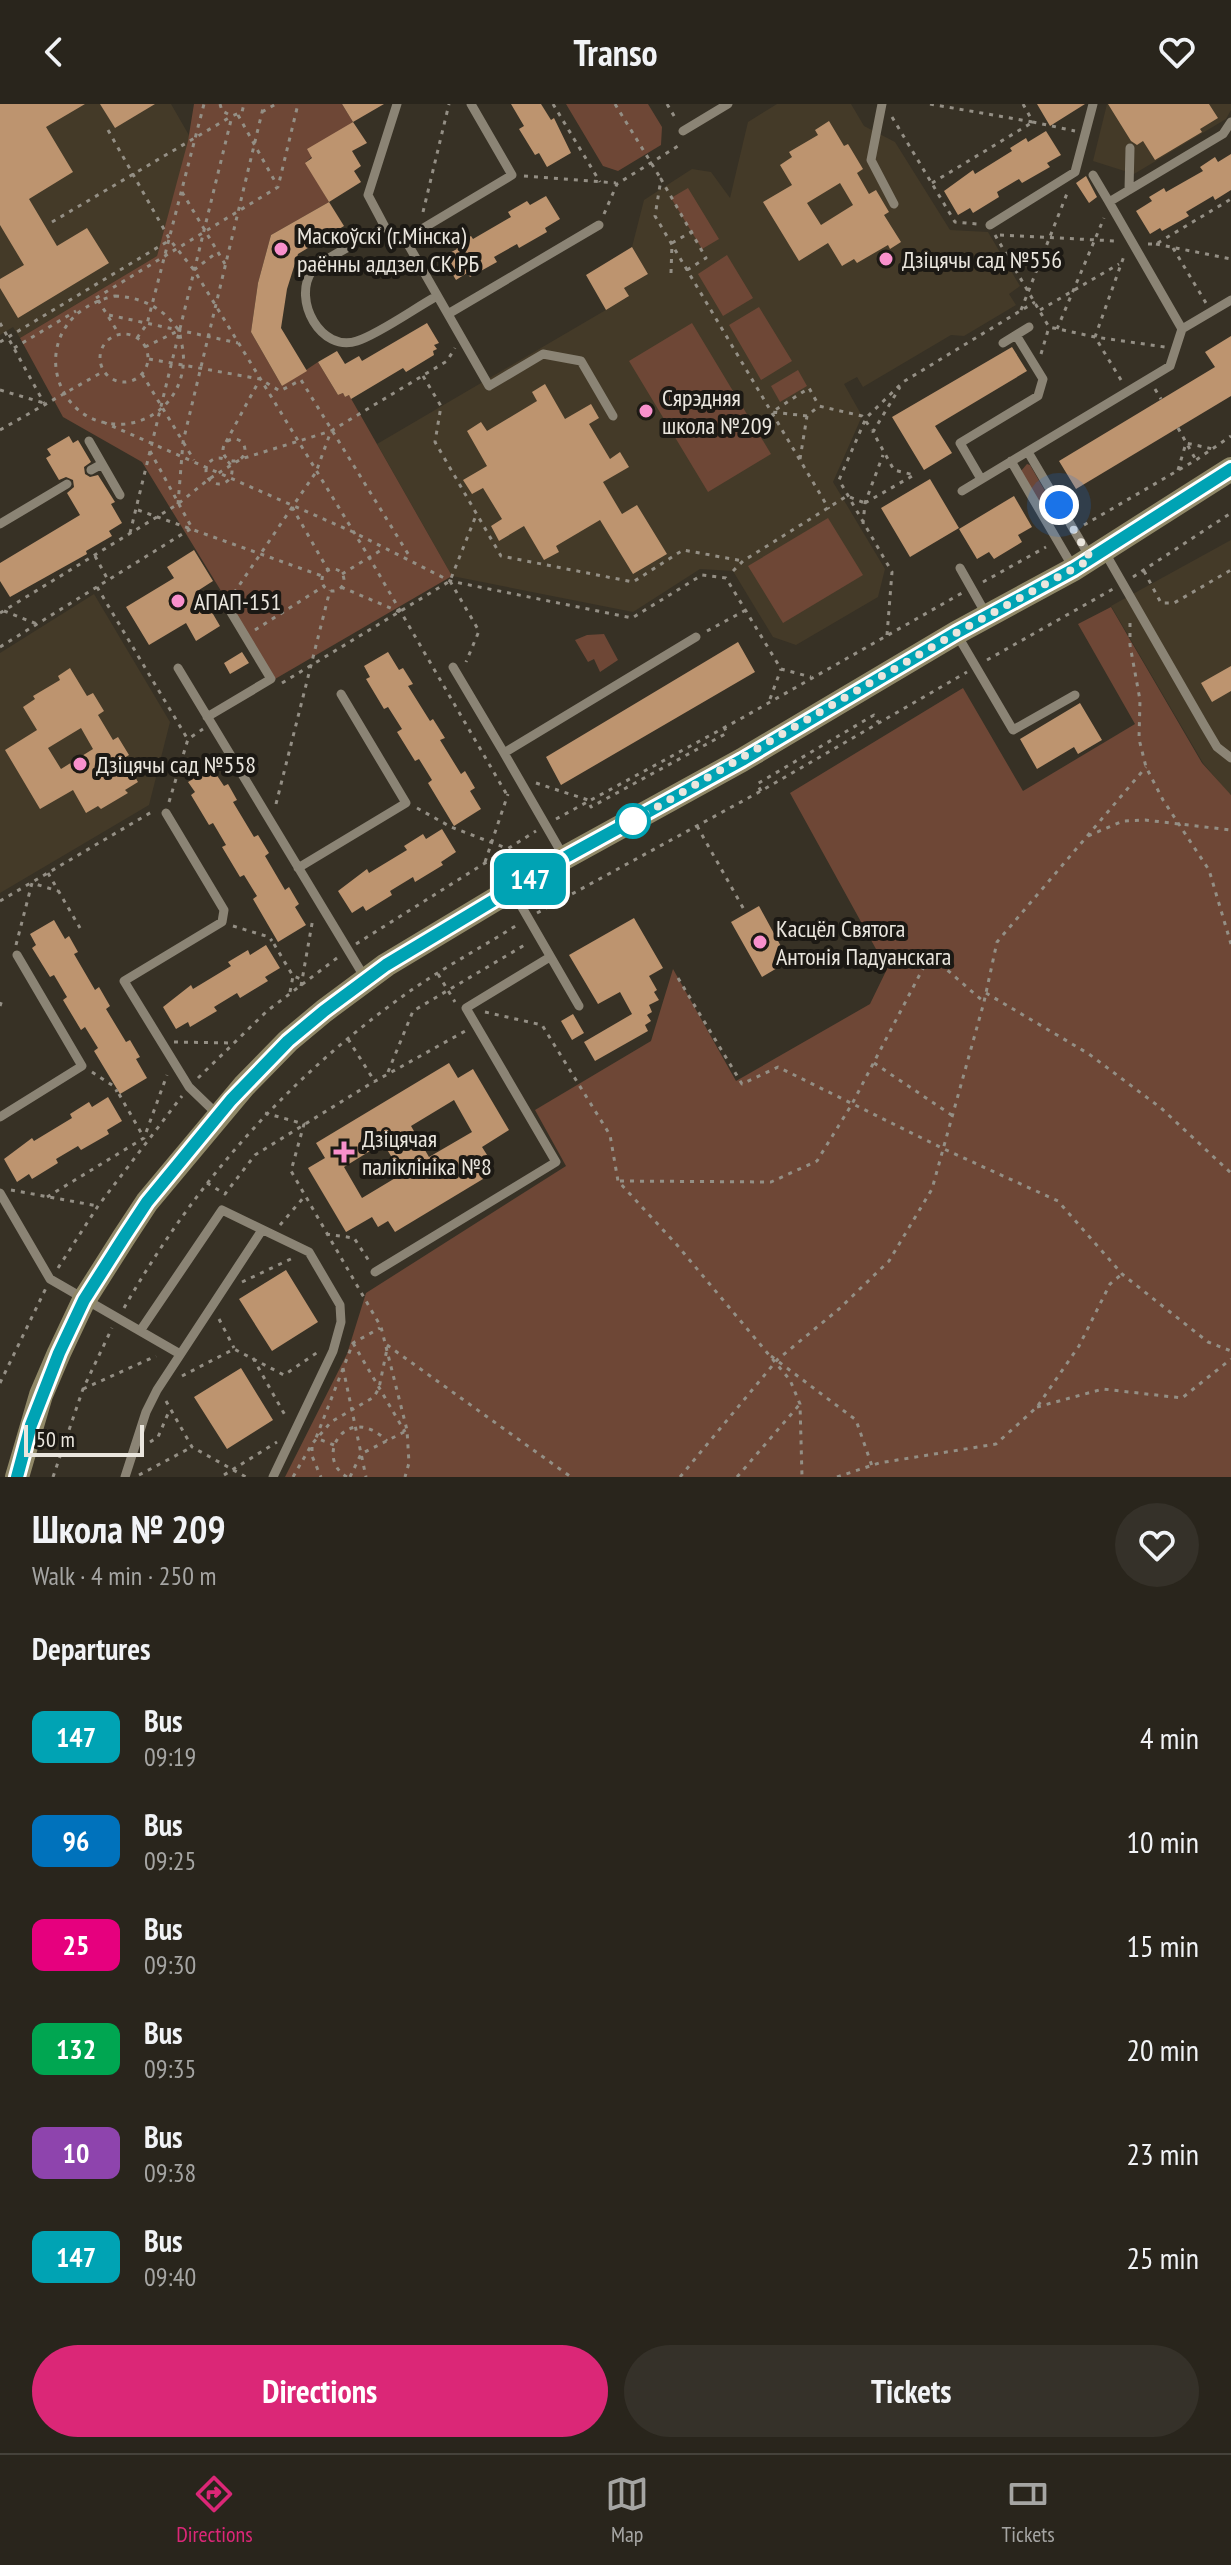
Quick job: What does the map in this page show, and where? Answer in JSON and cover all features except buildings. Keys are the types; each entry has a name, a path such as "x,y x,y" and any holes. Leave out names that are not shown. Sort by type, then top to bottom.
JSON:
{"main road":[{"path":"17,1477 41,1395 84,1300 147,1202 218,1115 288,1041 365,978 564,858 742,760 956,633 1090,560 1231,469"}],"lane":[{"path":"397,104 368,195 385,227 405,239 489,386 543,354 581,361 613,416"},
{"path":"405,239 512,175 471,104"},
{"path":"683,131 728,104"},
{"path":"882,104 871,160 894,204"},
{"path":"993,230 1075,172 1093,104"},
{"path":"1109,202 1223,134 1231,122"},
{"path":"1129,190 1130,148"},
{"path":"1093,175 1182,329"},
{"path":"448,314 599,225"},
{"path":"385,227 313,270 306,288 307,311 317,329 335,340 354,342 437,296"},
{"path":"962,491 1170,366 1182,329 1231,300"},
{"path":"1003,343 1029,327"},
{"path":"981,479 960,443 1038,396 1043,379 1016,335"},
{"path":"89,441 120,495"},
{"path":"1028,452 1090,560"},
{"path":"1011,461 1090,560 1122,583 1217,747 1231,758"},
{"path":"91,470 102,464"},
{"path":"0,524 67,484"},
{"path":"960,568 987,616"},
{"path":"210,720 271,679 226,604"},
{"path":"956,633 1013,730 1075,695"},
{"path":"504,753 696,637"},
{"path":"453,667 564,858"},
{"path":"178,668 365,978"},
{"path":"298,868 406,803 341,694"},
{"path":"166,813 224,910 222,922 124,981 189,1087 218,1115"},
{"path":"512,890 579,1006"},
{"path":"0,1117 82,1066 17,955"},
{"path":"375,1272 556,1162 466,1008 550,957"},
{"path":"0,1190 50,1279 180,1354"},
{"path":"140,1331 222,1210 309,1252 340,1305 341,1322 333,1351 273,1477"},
{"path":"125,1477 146,1412 180,1354 267,1232"}],"path":[{"path":"137,338 147,324 204,104"},
{"path":"220,104 222,111 232,116"},
{"path":"238,115 244,104"},
{"path":"178,504 183,442 264,104"},
{"path":"262,112 276,104"},
{"path":"14,348 278,187 298,104"},
{"path":"418,231 449,104"},
{"path":"553,104 600,182"},
{"path":"615,104 693,231 706,258 687,270"},
{"path":"599,225 617,184 678,146 683,131 667,104"},
{"path":"930,104 1086,133"},
{"path":"1023,104 1033,122"},
{"path":"52,222 196,136 238,115"},
{"path":"238,115 278,187"},
{"path":"130,533 232,116"},
{"path":"892,117 955,222 1051,237 1156,244 1231,259"},
{"path":"932,183 1033,122"},
{"path":"108,130 170,240 194,270 369,557 507,795"},
{"path":"1020,311 1075,172"},
{"path":"512,175 617,184"},
{"path":"661,179 655,216 829,509"},
{"path":"182,192 225,264"},
{"path":"1156,244 1231,199"},
{"path":"1057,329 1109,202"},
{"path":"993,230 1049,327 1037,369"},
{"path":"672,243 693,231"},
{"path":"0,342 170,240"},
{"path":"1127,390 1095,337 1120,263 1132,242"},
{"path":"671,273 672,243"},
{"path":"1173,248 1211,311"},
{"path":"194,270 218,252"},
{"path":"1040,310 1138,253"},
{"path":"103,422 130,423 161,408 176,391 184,366 180,330 152,305 127,296 89,303 68,321 57,348 56,367 64,392 78,409 103,422 353,532 450,581 632,618 702,575 726,578 781,669 811,677"},
{"path":"98,300 119,334"},
{"path":"887,635 892,572 839,480 866,418 903,382 1035,302"},
{"path":"109,315 240,344"},
{"path":"0,323 44,403"},
{"path":"1049,327 1176,349"},
{"path":"145,347 180,330"},
{"path":"119,334 137,338 145,347 149,359 142,374 132,381 119,382 104,371 100,358 103,345 119,334"},
{"path":"260,379 223,448 225,456 234,461 331,431 447,361 461,338"},
{"path":"149,359 260,379 280,391 301,380 412,560"},
{"path":"0,430 104,371"},
{"path":"142,374 194,460"},
{"path":"423,376 441,406 435,442 501,556 633,582 683,550 743,561"},
{"path":"873,432 903,382"},
{"path":"772,412 809,388 819,406 866,418 894,470 914,475 865,503"},
{"path":"0,390 44,403"},
{"path":"800,459 807,416 819,406"},
{"path":"772,412 807,416"},
{"path":"1178,428 1196,460"},
{"path":"226,604 316,472 331,431"},
{"path":"2,612 178,504 241,459 246,449 243,442 233,438 226,442"},
{"path":"1186,443 1213,449"},
{"path":"1178,470 1186,443"},
{"path":"150,451 192,528"},
{"path":"863,524 865,503 884,453"},
{"path":"207,466 220,458 231,465"},
{"path":"209,479 222,484 230,478 231,465"},
{"path":"207,466 209,479"},
{"path":"847,496 865,503"},
{"path":"733,571 743,561 847,496"},
{"path":"291,505 328,570"},
{"path":"136,509 322,576"},
{"path":"273,689 450,581 477,513"},
{"path":"53,1477 83,1389 152,1259 207,1183 265,1113 348,1039 404,996 528,918 761,791 1144,571 1230,515"},
{"path":"0,647 192,528"},
{"path":"342,574 385,548"},
{"path":"95,556 108,580"},
{"path":"322,576 328,570 336,569 342,574"},
{"path":"1144,571 1161,603 1174,603 1231,570"},
{"path":"341,587 342,574"},
{"path":"322,576 324,586 330,590 341,587 400,612"},
{"path":"450,581 479,631 459,678"},
{"path":"245,637 324,586"},
{"path":"97,587 188,739"},
{"path":"271,823 330,590"},
{"path":"696,637 746,610"},
{"path":"2,612 37,624"},
{"path":"1130,622 1130,645 1140,700 1139,739 1146,767 1209,870 1231,944"},
{"path":"770,702 781,669"},
{"path":"0,901 171,801 188,739 210,720"},
{"path":"485,862 507,795 517,777 588,800 591,807 727,733 724,728"},
{"path":"680,1477 776,1361 839,1309 889,1261 932,1189 984,1002 997,942 1146,767"},
{"path":"406,803 451,827 506,848"},
{"path":"1085,837 1123,821 1178,822 1231,830"},
{"path":"697,825 746,913"},
{"path":"48,873 80,928"},
{"path":"32,883 58,891"},
{"path":"17,955 32,883"},
{"path":"301,986 305,981 316,899"},
{"path":"222,922 269,937 293,976 305,981"},
{"path":"388,1074 413,1011 539,937"},
{"path":"618,1181 771,1182 817,1161 852,1104 930,955 984,1002"},
{"path":"290,994 293,976"},
{"path":"678,978 742,1084 778,1067 1058,1201 1122,1274 1208,1342 1231,1351"},
{"path":"986,993 1089,1054 1161,1108 1231,1173"},
{"path":"0,1006 2,1000"},
{"path":"466,1008 542,1025 610,1135 618,1181 677,1245 765,1351 856,1420 872,1466"},
{"path":"207,1183 225,1194 255,1155 388,1074 477,1025"},
{"path":"348,1039 375,1082"},
{"path":"160,1042 234,1043"},
{"path":"47,1197 146,1140 172,1060"},
{"path":"874,1063 953,1116"},
{"path":"82,1066 115,1087 146,1140"},
{"path":"265,1113 304,1124"},
{"path":"304,1124 291,1171 381,1327 410,1449 405,1476"},
{"path":"0,1190 98,1206"},
{"path":"267,1232 304,1197"},
{"path":"326,1234 354,1238 375,1272"},
{"path":"244,1273 234,1286 296,1256"},
{"path":"837,1477 872,1466 996,1444 1037,1407 1079,1346 1110,1284 1122,1274"},
{"path":"217,1316 234,1349 284,1375 321,1350"},
{"path":"316,1438 353,1343 381,1327"},
{"path":"353,1343 406,1431"},
{"path":"293,1477 316,1438 331,1422 368,1402 379,1388 387,1345"},
{"path":"387,1345 571,1477"},
{"path":"186,1365 178,1377 234,1349"},
{"path":"83,1389 159,1355 180,1354"},
{"path":"253,1358 287,1419"},
{"path":"1037,1407 1103,1389 1182,1398 1231,1359"},
{"path":"776,1361 790,1380 800,1404 802,1477"},
{"path":"343,1368 366,1477"},
{"path":"165,1399 192,1447 246,1477"},
{"path":"737,1477 800,1404"},
{"path":"148,1442 158,1437 170,1409"},
{"path":"387,1441 373,1428 356,1427 345,1431 334,1445 335,1466 349,1477 361,1454 387,1441 406,1431"},
{"path":"316,1438 334,1445"},
{"path":"215,1460 224,1476 279,1440"},
{"path":"312,1444 312,1456 321,1477"},
{"path":"139,1476 192,1447"},
{"path":"139,1476 142,1464"}],"shaded area":[{"path":"0,104 171,104 190,137 157,256 20,338 13,327 0,335"},
{"path":"194,104 342,104 353,122 306,162 329,202 271,235 258,283 251,332 282,386 318,362 338,395 349,395 452,576 275,679 142,462 63,417 20,338 157,256 188,141"},
{"path":"566,104 648,104 662,127 661,145 618,171 603,166"},
{"name":"Сярэдняя школа №209","path":"777,104 851,104 864,126 895,142 950,230 988,232 1020,286 1009,294 1016,305 964,336 951,335 863,387 857,377 844,384 862,416 833,482 885,569 878,597 796,645 773,637 733,571 700,569 633,612 452,576 377,444 628,297 624,288 648,274 632,247 644,200 692,169 711,172 730,198 748,122"},
{"path":"1107,104 1231,104 1231,110 1226,119 1134,174 1093,161"},
{"path":"688,188 719,239 702,249 671,198"},
{"path":"727,255 753,298 723,316 698,274"},
{"path":"759,307 792,361 761,380 729,325"},
{"path":"692,323 771,454 708,492 629,361"},
{"path":"798,370 807,386 780,402 771,386"},
{"path":"1027,464 1052,503 1047,509 1043,508 1021,471"},
{"path":"828,518 863,575 783,623 748,566"},
{"path":"1231,540 1229,794 1203,763 1111,606"},
{"name":"Дзіцячы сад №558","path":"94,594 170,722 149,805 0,893 0,653"},
{"path":"1111,607 1202,763 1231,795 1231,1477 285,1477 347,1354 366,1293 566,1166 535,1110 651,1041 673,969 736,1081 870,1004 887,969 790,793 963,688 1023,791 1135,724 1078,624"},
{"path":"604,634 618,660 600,672 594,659 588,662 575,640 587,635"}],"bus line":[{"name":"147","path":"17,1477 41,1395 84,1300 147,1202 231,1100 288,1041 324,1011 365,978 564,858 742,760 956,633 1074,569 1231,469"}],"place":[{"name":"Маскоўскі (г.Мінска) раённы аддзел СК РБ","path":"281,249"},
{"name":"Дзіцячы сад №556","path":"886,259"},
{"name":"Сярэдняя школа №209","path":"646,411"},
{"name":"АПАП-151","path":"178,601"},
{"name":"Дзіцячы сад №558","path":"80,764"},
{"name":"Касцёл Святога Антонія Падуанскага","path":"760,942"},
{"name":"Дзіцячая паліклініка №8","path":"344,1152"}],"route":[{"path":"633,821 956,633 1091,559 1059,505"}]}
